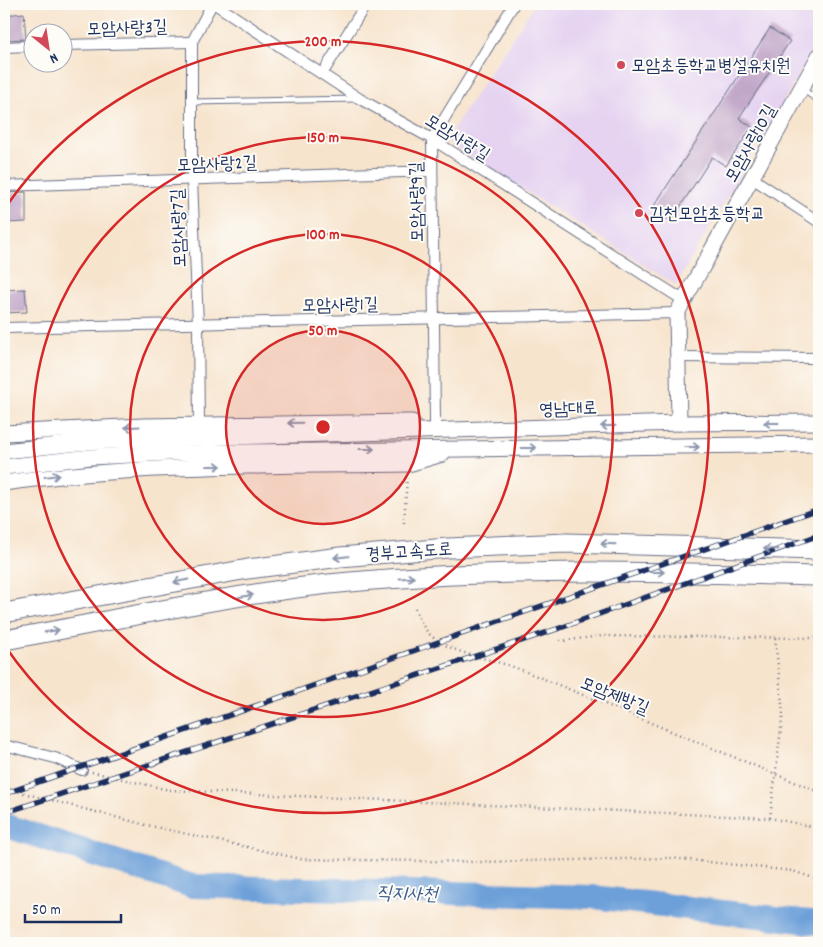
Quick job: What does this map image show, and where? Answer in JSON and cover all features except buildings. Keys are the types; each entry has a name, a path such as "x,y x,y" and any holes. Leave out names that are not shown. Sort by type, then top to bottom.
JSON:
{"highway":[{"name":"경부고속도로","path":"4,613 248,569 340,557 448,548 566,543 819,550"},
{"name":"경부고속도로","path":"4,640 244,596 328,584 408,577 575,572 819,576"}],"main road":[{"name":"모암사랑10길","path":"680,306 819,56"},
{"path":"679,423 678,357 680,306"},
{"path":"4,433 199,425 435,422 465,431"},
{"name":"영남대로","path":"318,442 465,431 679,423 819,422"},
{"path":"4,451 88,442 318,442 460,448 819,444"},
{"path":"4,467 91,457 318,442"},
{"path":"4,483 72,473 190,466 408,464 460,448"}],"street":[{"name":"모암사랑7길","path":"199,425 198,324 192,180 192,42 213,4"},
{"name":"모암사랑길","path":"213,4 360,99 432,139 680,306"},
{"path":"322,74 366,4"},
{"name":"모암사랑9길","path":"435,422 432,139 514,4"},
{"name":"모암사랑3길","path":"72,46 192,42"},
{"path":"4,47 22,46"},
{"name":"모암사랑2길","path":"4,186 431,171"},
{"path":"752,178 819,222"},
{"name":"모암사랑1길","path":"4,328 434,318 680,306"},
{"path":"678,357 819,358"},
{"path":"4,745 55,758 82,770"}],"lane":[{"path":"802,89 819,101"},
{"path":"192,102 360,99"}],"path":[{"path":"404,523 408,464"},
{"name":"모암제방길","path":"415,608 419,620 427,631 434,638 451,648 512,666 819,792"},
{"path":"560,641 602,636 819,638"},
{"path":"770,818 777,775 783,713 775,637"},
{"path":"82,770 169,790 770,818 819,828"},
{"path":"4,788 142,824 301,859 478,862 671,858 793,871 819,880"}],"shaded area":[{"name":"김천모암초등학교","path":"535,4 799,4 813,10 819,26 819,40 676,285 445,141"}],"waterway":[{"name":"직지사천","path":"4,825 192,886 593,897 819,923"}],"railway":[{"path":"4,794 819,509"},
{"path":"4,813 563,627 819,535"}],"place":[{"name":"모암초등학교병설유치원","path":"621,65"},
{"name":"김천모암초등학교","path":"639,213"}]}
